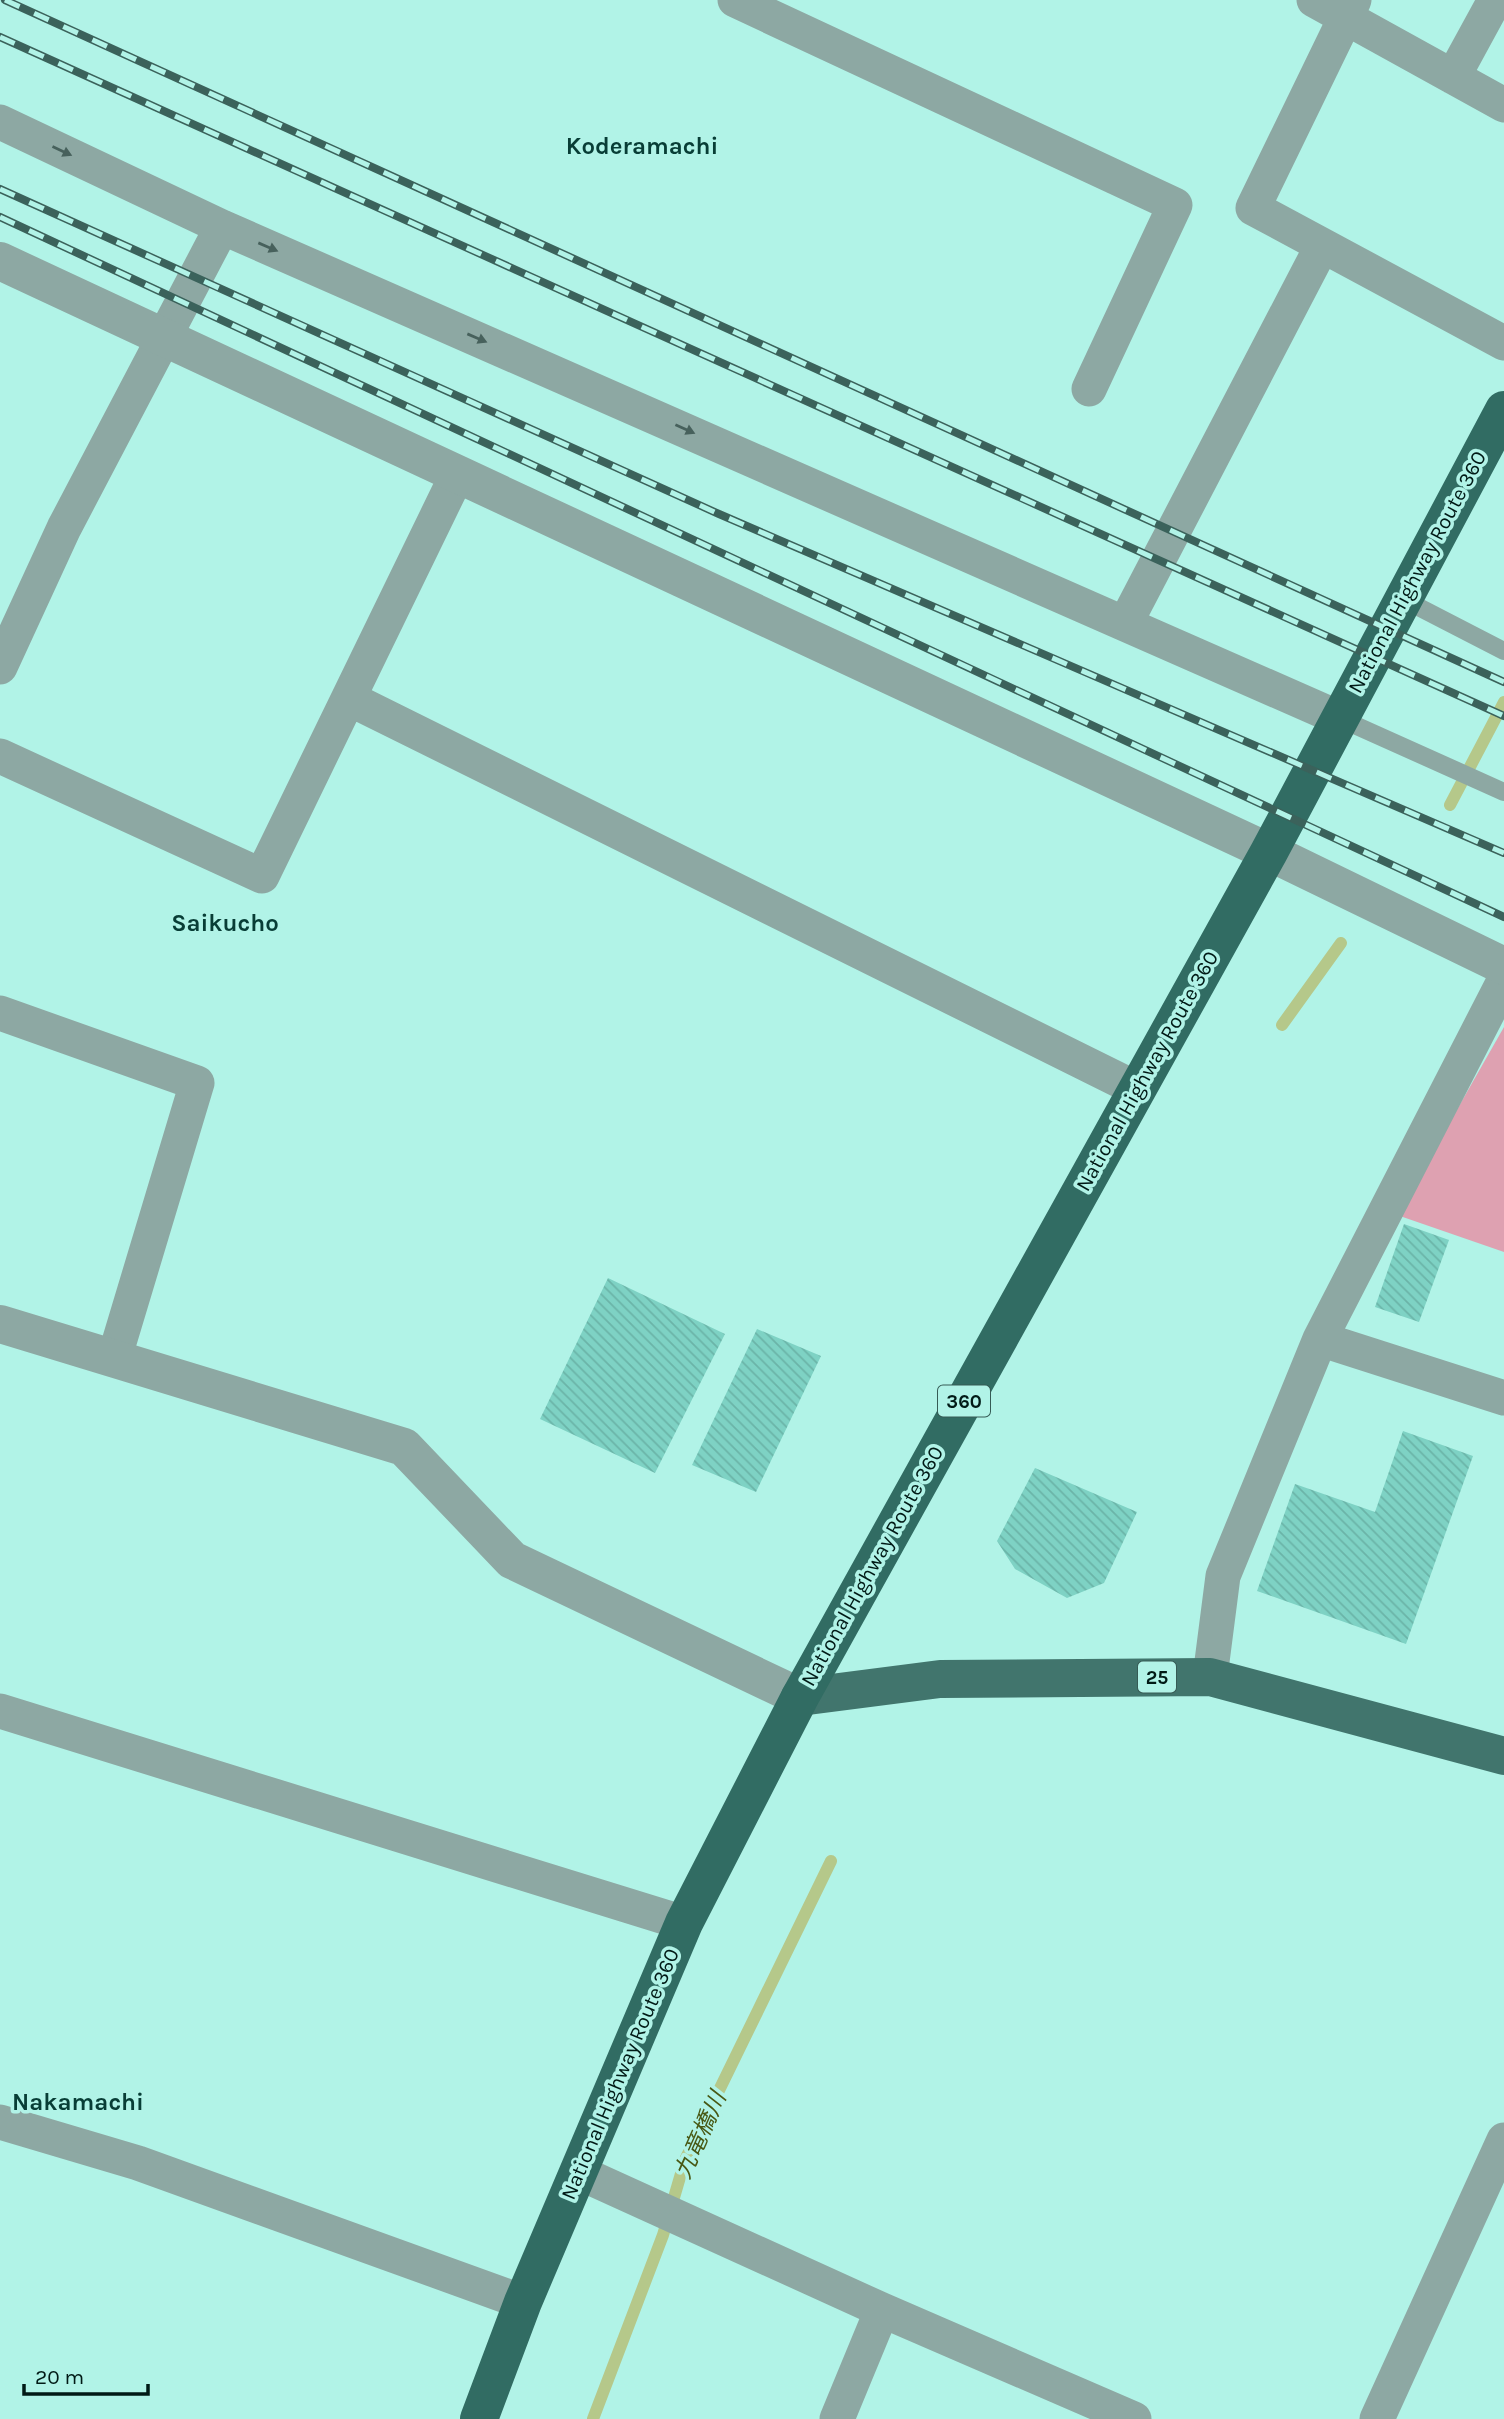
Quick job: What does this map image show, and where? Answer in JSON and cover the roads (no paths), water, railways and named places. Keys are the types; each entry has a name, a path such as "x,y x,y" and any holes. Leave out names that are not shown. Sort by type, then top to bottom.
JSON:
{"highway":[{"name":"National Highway Route 360","path":"479,2419 523,2302 684,1923 800,1697 1269,852 1504,410"}],"main road":[{"name":"25","path":"800,1697 940,1679 1210,1677 1504,1756"}],"street":[{"path":"735,0 1175,205 1089,389"},
{"path":"1314,0 1349,8 1453,77 1504,105"},
{"path":"1453,77 1495,0"},
{"path":"1349,8 1252,208 1504,343"},
{"path":"0,122 222,227 1126,622 1339,718"},
{"path":"0,667 64,528 222,227"},
{"path":"1126,622 1322,246"},
{"path":"0,261 164,340 1269,852 1504,965"},
{"path":"0,755 262,876 457,475"},
{"path":"350,699 1137,1088"},
{"path":"1210,1677 1223,1576 1320,1339 1504,981"},
{"path":"0,1013 197,1083 114,1359"},
{"path":"0,1324 404,1447 512,1560 800,1697"},
{"path":"1320,1339 1504,1398"},
{"path":"0,1711 684,1923"},
{"path":"0,2122 138,2163 523,2302"},
{"path":"1377,2419 1503,2146"},
{"path":"578,2172 883,2310 1134,2419"},
{"path":"837,2419 883,2310"}],"lane":[{"path":"1403,599 1503,650"},
{"path":"1339,718 1501,791"}],"waterway":[{"path":"1450,805 1504,702"},
{"path":"1282,1025 1341,943"},
{"name":"九竜橋川","path":"593,2419 663,2235 685,2160 831,1861"}],"railway":[{"path":"5,0 1504,682"},
{"path":"0,37 1504,716"},
{"path":"0,189 719,514 1504,853"},
{"path":"0,217 1504,917"}],"district":[{"name":"Koderamachi","path":"642,146"},
{"name":"Saikucho","path":"225,923"},
{"name":"Nakamachi","path":"78,2102"}]}
